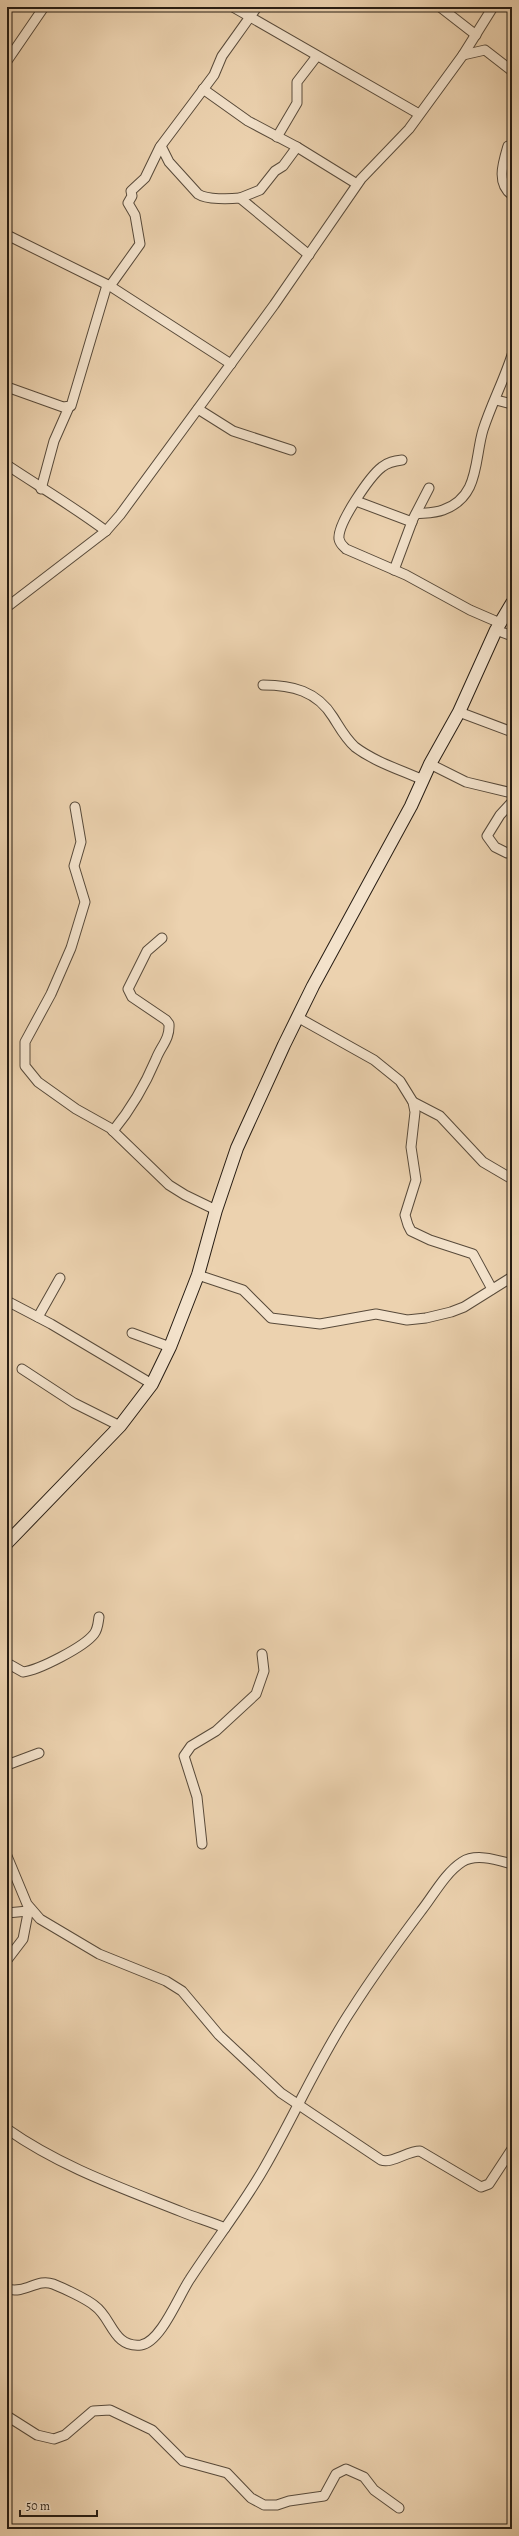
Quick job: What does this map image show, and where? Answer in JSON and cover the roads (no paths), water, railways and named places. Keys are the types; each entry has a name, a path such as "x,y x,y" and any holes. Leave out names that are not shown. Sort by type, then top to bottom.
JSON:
{"street":[{"path":"7,61 12,46 44,7"},
{"path":"233,7 419,114"},
{"path":"41,489 54,441 76,395 109,285 140,244 135,215 128,202 132,196 131,191 145,178 152,159 214,75 222,56 258,7"},
{"path":"258,7 263,23"},
{"path":"440,7 476,36"},
{"path":"7,607 106,531 172,447 358,184 404,135 463,55 493,7"},
{"path":"463,55 485,50 512,71"},
{"path":"277,137 297,103 297,82 317,56"},
{"path":"203,89 248,121 297,147 358,184"},
{"path":"161,146 168,162 198,194 203,197 224,197 231,200 260,190 275,171 283,166 297,147"},
{"path":"508,146 502,165 502,175 507,191 512,195"},
{"path":"240,198 309,255"},
{"path":"7,235 109,285 231,364"},
{"path":"356,500 414,518 442,511 460,501 465,495 475,476 483,430 496,400 512,355"},
{"path":"7,387 63,407 69,407"},
{"path":"496,400 512,404"},
{"path":"198,409 233,431 291,450"},
{"path":"402,460 387,464 376,472 356,500 341,528 339,536 341,544 346,549 394,570 512,636"},
{"path":"7,464 41,489 80,511 106,531"},
{"path":"394,570 414,518 429,488"},
{"path":"7,1543 120,1426 152,1384 170,1347 198,1275 216,1210 237,1148 284,1045 299,1018 316,980 423,780 458,712 498,627 512,603"},
{"path":"263,685 288,685 318,699 347,739 356,747 377,760 423,780"},
{"path":"458,712 512,732"},
{"path":"430,764 466,782 512,793"},
{"path":"507,853 495,847 487,836 500,815 512,802"},
{"path":"75,807 81,842 74,866 85,902 71,948 51,994 25,1042 25,1066 38,1082 113,1131 169,1184 185,1195 216,1210"},
{"path":"113,1131 132,1105 168,1036 169,1024 166,1020 132,996 128,989 147,951 162,938"},
{"path":"299,1018 387,1068 400,1081 413,1102 415,1112 411,1147 416,1180 405,1215 408,1225 412,1231 430,1240 473,1254 492,1289"},
{"path":"413,1102 440,1116 483,1162 512,1179"},
{"path":"198,1275 243,1290 271,1318 306,1324 320,1324 380,1314 407,1320 426,1318 464,1307 512,1277"},
{"path":"38,1317 60,1278"},
{"path":"7,1301 38,1317 152,1384"},
{"path":"132,1334 170,1347"},
{"path":"22,1369 74,1403 120,1426"},
{"path":"7,1663 23,1672 39,1667 88,1640 98,1628 99,1617"},
{"path":"202,1844 196,1797 184,1756 191,1746 216,1731 256,1694 264,1671 262,1654"},
{"path":"7,1765 39,1753"},
{"path":"7,1856 28,1910 23,1938 7,1960"},
{"path":"7,2289 24,2290 45,2282 54,2285 95,2305 114,2334 125,2342 141,2345 150,2341 160,2331 189,2280 262,2172 297,2104 351,2010 398,1942 454,1869 462,1862 475,1858 512,1864"},
{"path":"7,1913 28,1910 40,1919 99,1954 166,1980 182,1991 218,2035 281,2093 381,2160 387,2161 411,2151 420,2151 481,2187 489,2184 512,2149"},
{"path":"7,2129 42,2153 100,2180 135,2192 225,2228"},
{"path":"7,2416 37,2435 54,2439 66,2435 88,2414 107,2409 152,2430 183,2461 196,2466 224,2471 251,2498 264,2505 276,2505 289,2501 324,2496 336,2474 346,2469 364,2477 374,2490 399,2508"}]}
